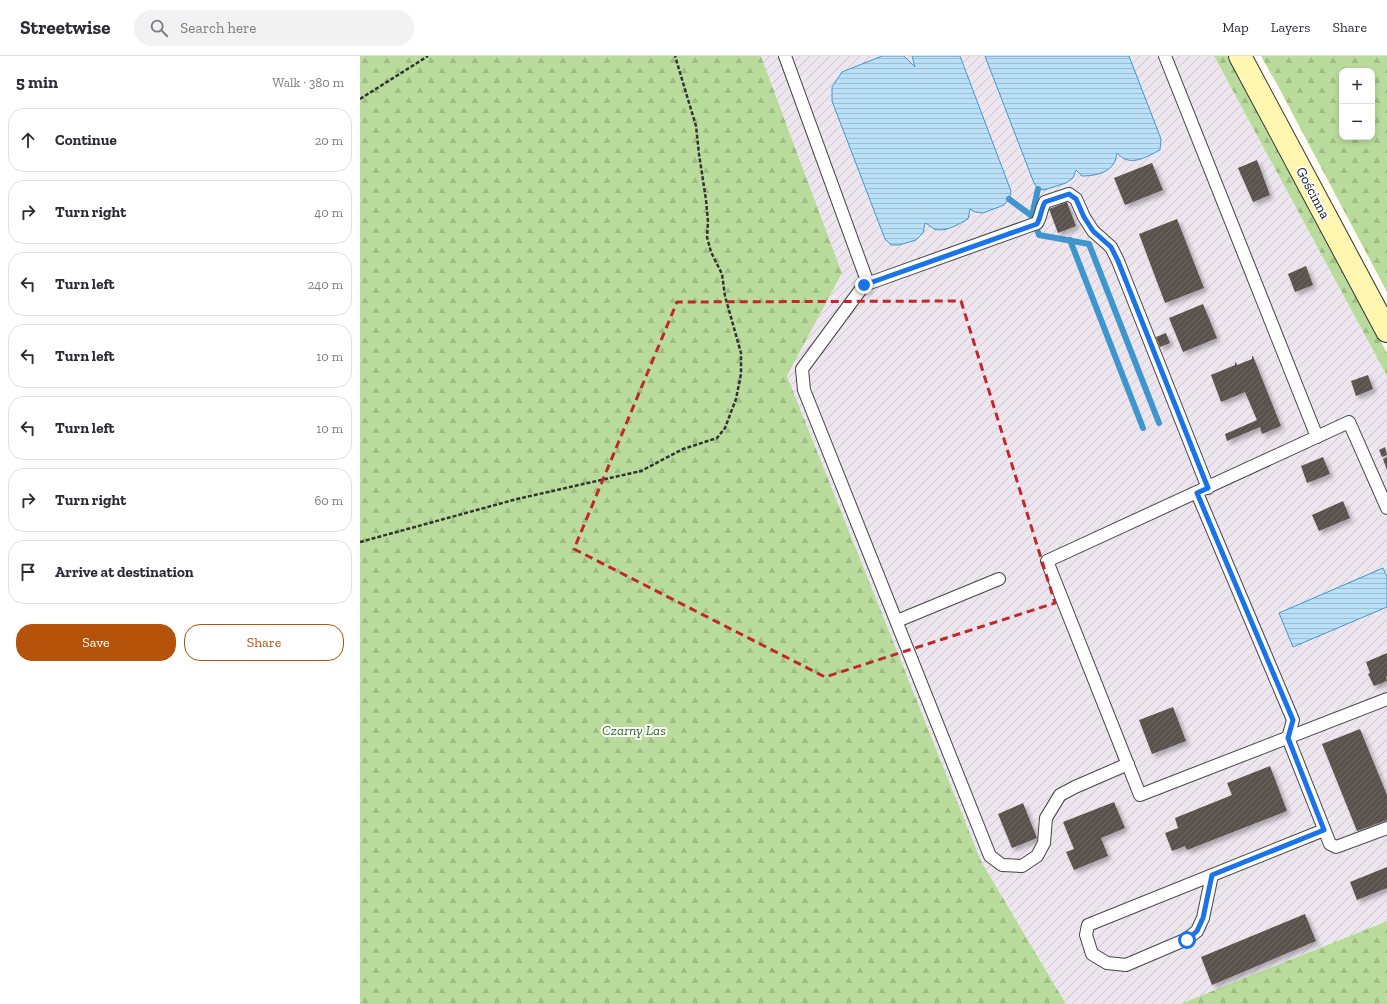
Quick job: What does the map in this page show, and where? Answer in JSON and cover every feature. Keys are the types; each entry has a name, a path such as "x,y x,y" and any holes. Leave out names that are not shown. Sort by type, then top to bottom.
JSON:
{"street":[{"name":"Gościnna","path":"1240,56 1387,331"}],"lane":[{"path":"785,56 866,278 864,285 802,369 804,390 990,856 1002,865 1022,866 1037,856 1044,843 1046,818 1060,795 1075,786 1128,764"},
{"path":"1165,56 1317,438"},
{"path":"864,285 1035,224 1040,219 1041,209 1045,202 1069,194 1076,199 1084,217 1093,231 1111,247 1118,261 1202,490 1293,720 1288,738 1330,844 1336,846 1387,828"},
{"path":"1387,508 1350,422 1047,561 1140,795 1387,699"},
{"path":"897,621 999,579"},
{"path":"1212,875 1203,918 1197,931 1187,940 1126,965 1107,963 1092,954 1086,935 1088,925 1212,875 1324,830"}],"path":[{"path":"360,98 428,56"},
{"path":"360,542 517,499 641,471 683,449 717,438 725,428 736,399 741,374 741,353 725,296 722,274 711,252 707,237 708,222 706,200 696,126 674,56"}],"highlighted area":[{"path":"961,301 1055,603 825,677 574,549 677,302"}],"shaded area":[{"path":"761,56 1214,56 1387,376 1387,921 1180,1004 1066,1004 981,861 787,376 842,273"}],"green space":[{"name":"Czarny Las","path":"360,56 761,56 842,273 787,376 981,861 1066,1004 360,1004"},
{"path":"1214,56 1229,56 1387,353 1387,376"},
{"path":"1261,56 1387,56 1387,292 1278,86"},
{"path":"1387,921 1387,1004 1180,1004"}],"water":[{"path":"882,56 904,56 915,67 912,56 960,56 1011,191 1009,199 1004,205 983,213 975,212 970,209 968,219 943,230 934,229 925,223 923,233 916,240 899,245 891,245 885,239 832,101 832,87 842,72"},
{"path":"985,56 1129,56 1161,139 1160,150 1138,160 1124,159 1117,153 1115,162 1108,170 1104,172 1095,175 1082,176 1076,170 1073,178 1066,183 1044,190 1038,189 1034,183"},
{"path":"1383,568 1387,577 1387,607 1293,647 1279,613"}],"building":[{"path":"1257,160 1270,195 1253,202 1238,168"},
{"path":"1152,163 1163,190 1125,205 1114,178"},
{"path":"1067,202 1076,226 1058,233 1049,209"},
{"path":"1177,219 1204,288 1165,303 1139,234"},
{"path":"1306,266 1313,285 1295,292 1288,274"},
{"path":"1203,304 1217,338 1183,352 1169,318"},
{"path":"1166,333 1170,343 1160,347 1156,337"},
{"path":"1252,356 1281,426 1262,434 1260,427 1227,441 1225,434 1257,420 1245,392 1221,402 1211,375 1235,365 1236,362 1237,365 1252,359"},
{"path":"1368,375 1373,389 1356,396 1351,381"},
{"path":"1385,447 1387,455 1382,457 1379,450"},
{"path":"1323,457 1330,474 1307,483 1301,466"},
{"path":"1387,457 1387,470 1383,459"},
{"path":"1343,501 1350,518 1319,531 1312,515"},
{"path":"1387,653 1387,681 1374,686 1368,674 1370,673 1366,662"},
{"path":"1173,707 1186,741 1152,754 1139,720"},
{"path":"1360,729 1387,795 1387,820 1357,831 1322,744"},
{"path":"1270,766 1287,811 1187,850 1185,846 1172,851 1165,833 1178,828 1175,818 1232,795 1227,783"},
{"path":"1114,802 1125,828 1101,838 1108,856 1074,870 1066,852 1074,849 1063,822"},
{"path":"1023,803 1037,838 1012,848 998,814"},
{"path":"1387,867 1387,888 1357,900 1350,882"},
{"path":"1305,914 1316,941 1212,985 1201,957"}],"waterway":[{"path":"1032,216 1038,189"},
{"path":"1009,199 1032,216 1039,235 1089,244 1159,423"},
{"path":"1070,240 1143,428"}],"route":[{"path":"864,285 1037,224 1040,219 1041,209 1045,202 1069,194 1076,199 1084,217 1093,231 1111,247 1118,261 1208,488 1197,493 1293,720 1288,738 1324,830 1212,875 1203,918 1197,931 1187,940"}]}
